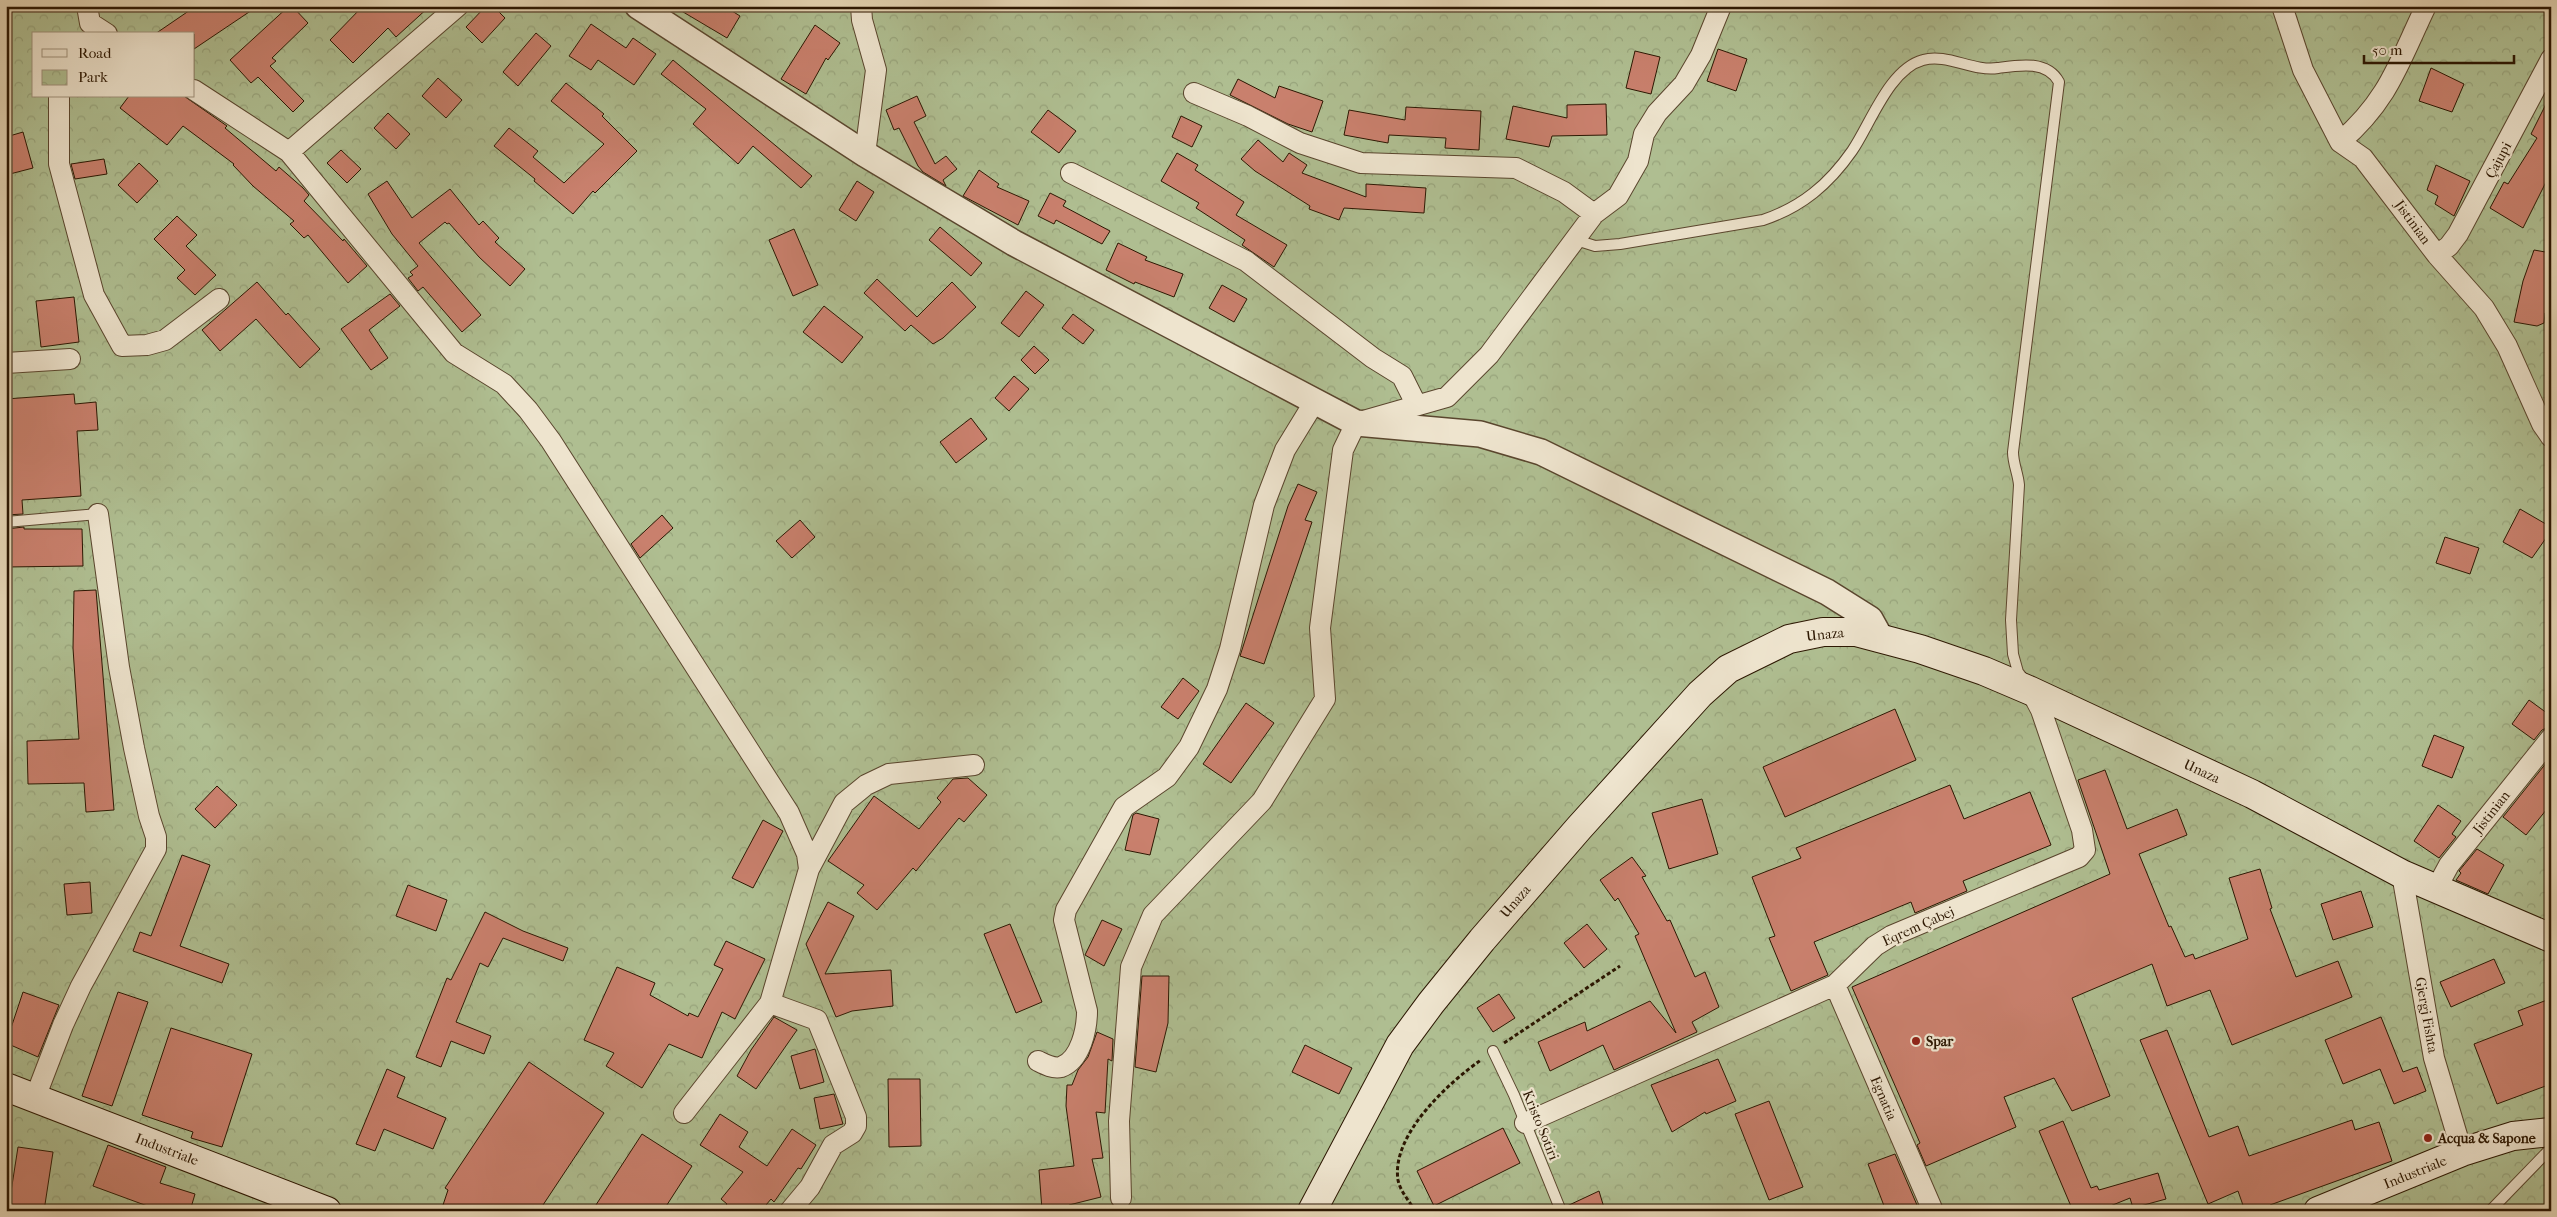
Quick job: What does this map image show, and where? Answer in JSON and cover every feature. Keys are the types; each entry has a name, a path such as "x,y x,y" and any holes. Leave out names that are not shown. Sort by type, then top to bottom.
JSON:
{"main road":[{"name":"Unaza","path":"1312,1211 1388,1066 1431,1002 1579,828 1687,707 1728,669 1789,639 1831,632 1856,632 1880,637 1920,649 2032,691 2252,794 2402,874 2551,938"},
{"name":"Industriale","path":"6,1087 327,1211"},
{"name":"Industriale","path":"2513,1136 2532,1123 2551,1115"},
{"name":"Industriale","path":"2318,1211 2462,1152 2513,1136 2551,1132"}],"street":[{"path":"290,152 458,6"},
{"path":"638,6 865,154 1014,243 1356,423 1480,434 1541,452 1828,592 1870,619 1880,637"},
{"path":"862,6 862,20 876,70 865,154"},
{"path":"1121,1198 1119,1121 1131,967 1153,915 1262,802 1325,699 1320,628 1343,450 1356,423 1416,404 1447,397 1489,355 1573,239 1594,214 1618,196 1638,161 1644,134 1657,113 1684,84 1701,55 1721,6"},
{"name":"Jistinian","path":"2282,6 2303,70 2340,142 2363,158 2392,193 2437,255 2484,308 2496,326 2542,424 2551,437"},
{"path":"2340,142 2362,123 2388,87 2426,6"},
{"name":"Çajupi","path":"2437,255 2449,246 2462,228 2551,59"},
{"path":"195,91 290,152 454,353 504,384 528,410 551,441 789,813 806,854 809,869"},
{"path":"1194,93 1248,116 1300,143 1361,163 1516,168 1564,192 1594,214"},
{"path":"59,98 58,164 94,294 122,346 147,345 165,340 219,299"},
{"path":"1070,173 1246,262 1373,358 1402,376 1416,404"},
{"path":"6,363 70,359"},
{"path":"1038,1061 1052,1067 1061,1067 1071,1059 1081,1042 1087,1025 1088,1011 1064,920 1066,910 1124,807 1167,777 1189,747 1217,689 1230,649 1264,505 1285,450 1315,401"},
{"path":"35,1098 63,1025 81,986 156,849 156,838 149,816 134,748 119,668 98,514"},
{"name":"Eqrem Çabej","path":"1525,1123 1836,985 1875,946 1891,936 2079,857 2085,850 2079,821 2041,710 2032,691"},
{"name":"Jistinian","path":"2436,889 2449,865 2551,738"},
{"path":"684,1113 770,1003 809,869 844,803 866,785 889,774 974,765"},
{"name":"Gjergj Fishta","path":"2402,874 2434,1058 2462,1152"},
{"name":"Egnatia","path":"1836,985 1933,1211"},
{"path":"770,1003 817,1020 856,1117 856,1126 852,1133 833,1146 810,1187 790,1211"}],"lane":[{"path":"1573,239 1595,246 1620,244 1763,220 1785,213 1821,188 1837,172 1893,82 1920,60 1938,58 1995,69 2014,65 2035,65 2055,75 2059,82 2013,452 2013,467 2018,475 2019,485 2011,620 2012,654 2018,672 2032,691"},
{"path":"6,522 98,514"},
{"name":"Kristo Sotiri","path":"1493,1051 1514,1095 1561,1211"},
{"path":"2490,1211 2551,1148"}],"path":[{"path":"1415,1211 1398,1180 1400,1159 1408,1137 1418,1120 1438,1095 1493,1051 1620,966"}],"green space":[{"path":"6,6 2551,6 2551,1211 6,1211"}],"building":[{"path":"196,6 258,6 195,48 195,32 158,32"},
{"path":"289,6 292,6 308,23 272,58 276,61 270,66 304,101 293,112 258,77 251,83 230,60"},
{"path":"363,6 430,6 396,37 388,28 353,63 330,40"},
{"path":"486,6 493,6 505,18 482,43 466,27"},
{"path":"673,6 724,6 740,16 727,38"},
{"path":"591,24 626,48 633,38 656,54 634,85 598,60 591,70 569,56"},
{"path":"815,25 840,43 828,60 826,58 806,94 781,79"},
{"path":"536,33 551,46 518,86 503,72"},
{"path":"1718,49 1747,59 1736,91 1707,81"},
{"path":"1635,51 1660,57 1651,94 1626,88"},
{"path":"673,60 812,176 801,188 753,146 738,164 693,124 706,109 661,74"},
{"path":"2431,68 2464,84 2452,112 2419,101"},
{"path":"438,78 462,100 446,118 422,96"},
{"path":"1238,79 1275,98 1279,86 1323,101 1312,132 1288,124 1230,95"},
{"path":"566,83 604,114 602,116 637,151 595,193 593,191 573,214 534,181 535,179 494,146 509,128 538,151 533,157 564,183 604,144 551,101"},
{"path":"2551,94 2551,172 2523,228 2490,208 2504,182 2508,184 2537,138 2531,134"},
{"path":"917,96 926,116 914,122 935,164 946,156 957,169 943,180 946,186 923,172 918,166 899,128 894,130 886,110"},
{"path":"128,98 187,98 227,126 225,128 276,171 279,167 303,188 309,195 304,201 343,241 344,239 367,266 348,283 308,235 304,238 290,224 294,221 253,186 234,164 183,126 167,145 120,108"},
{"path":"1606,104 1607,135 1552,136 1549,147 1506,139 1513,106 1567,118 1567,105"},
{"path":"1406,107 1481,111 1479,150 1445,148 1446,138 1389,135 1388,143 1344,135 1349,110 1405,120"},
{"path":"1048,110 1076,131 1059,153 1031,132"},
{"path":"388,113 410,134 396,149 374,128"},
{"path":"1181,116 1202,126 1192,147 1172,137"},
{"path":"23,132 33,168 6,175 6,137"},
{"path":"1258,140 1283,162 1289,153 1307,165 1302,173 1366,197 1366,184 1426,188 1424,213 1344,208 1339,220 1309,209 1310,206 1255,171 1241,159"},
{"path":"341,150 361,169 347,183 327,163"},
{"path":"1177,153 1198,165 1195,170 1244,202 1236,215 1287,245 1274,267 1242,245 1245,240 1196,208 1199,203 1161,181"},
{"path":"104,159 107,174 75,179 71,164"},
{"path":"139,163 158,181 137,203 118,185"},
{"path":"2436,165 2470,181 2454,216 2435,204 2438,196 2427,190"},
{"path":"979,170 999,184 997,187 1029,201 1018,225 963,196"},
{"path":"387,181 412,218 450,189 479,225 483,221 499,238 495,242 525,269 510,286 479,257 449,223 445,222 419,243 481,315 462,332 423,287 418,291 408,278 413,275 410,272 418,266 392,234 368,194"},
{"path":"857,181 874,192 856,221 839,210"},
{"path":"1050,193 1066,201 1063,206 1110,231 1102,244 1056,220 1054,224 1038,216"},
{"path":"177,216 197,235 186,246 216,275 195,295 177,278 185,270 154,239"},
{"path":"940,227 982,263 971,276 929,240"},
{"path":"794,229 818,285 793,296 769,240"},
{"path":"1118,243 1147,257 1145,260 1183,274 1174,297 1135,282 1134,284 1106,270"},
{"path":"2534,250 2551,253 2551,314 2545,313 2544,323 2537,326 2514,322 2523,281"},
{"path":"877,279 917,317 952,282 976,307 943,338 933,344 911,325 905,331 864,293"},
{"path":"257,282 320,349 300,368 256,319 220,351 202,330"},
{"path":"1222,285 1247,299 1234,322 1209,308"},
{"path":"1026,291 1044,305 1019,337 1001,323"},
{"path":"390,294 400,306 369,330 388,358 371,370 341,329"},
{"path":"74,297 79,342 41,347 36,301"},
{"path":"824,306 863,337 842,363 803,332"},
{"path":"1073,314 1094,330 1083,344 1062,328"},
{"path":"1034,346 1049,360 1035,374 1021,360"},
{"path":"1014,376 1029,389 1009,411 995,398"},
{"path":"74,394 75,404 96,402 98,430 77,431 81,496 22,500 23,514 6,515 6,399"},
{"path":"971,418 987,439 956,463 940,442"},
{"path":"1298,484 1317,492 1305,520 1312,522 1264,664 1240,656 1288,506"},
{"path":"2520,509 2551,527 2551,531 2532,558 2503,542"},
{"path":"662,515 673,528 640,558 631,544"},
{"path":"800,520 815,537 792,558 776,541"},
{"path":"24,527 24,529 82,529 83,566 6,567 6,529"},
{"path":"2445,537 2479,548 2470,574 2436,563"},
{"path":"96,590 114,810 86,812 84,783 28,784 27,741 79,739 73,648 74,591"},
{"path":"1183,678 1199,691 1178,719 1161,707"},
{"path":"2529,700 2551,716 2551,726 2542,730 2534,740 2512,724"},
{"path":"1246,703 1274,723 1231,783 1203,764"},
{"path":"1895,709 1916,760 1785,817 1763,767"},
{"path":"2434,735 2464,747 2452,778 2422,766"},
{"path":"2551,757 2551,804 2526,835 2503,817"},
{"path":"2105,770 2127,829 2177,809 2187,835 2139,854 2169,927 2171,926 2185,957 2193,954 2195,959 2248,939 2229,878 2260,869 2272,908 2270,909 2296,977 2338,961 2352,997 2232,1045 2210,990 2167,1006 2152,964 2072,998 2110,1096 2072,1111 2054,1078 2004,1097 2016,1127 1926,1166 1917,1145 1920,1143 1852,987 2110,874 2078,780"},
{"path":"968,778 987,795 964,822 959,818 916,871 913,868 877,910 857,893 864,885 828,861 874,796 919,829 941,802 937,798 953,779"},
{"path":"1950,785 1964,819 2030,792 2051,845 1963,881 1967,891 1915,913 1911,902 1814,942 1828,975 1791,991 1769,938 1775,936 1752,877 1801,858 1796,848"},
{"path":"217,786 237,805 215,828 195,809"},
{"path":"1702,799 1718,854 1669,869 1652,813"},
{"path":"2438,805 2461,821 2452,834 2456,837 2439,858 2414,841"},
{"path":"1136,813 1159,819 1150,855 1125,850 1133,815"},
{"path":"763,820 783,831 753,888 732,878"},
{"path":"2477,849 2504,865 2488,894 2456,880 2461,873 2459,871"},
{"path":"182,855 210,865 180,946 229,964 222,983 133,951 140,932 151,936"},
{"path":"1632,857 1646,876 1642,877 1667,921 1670,920 1695,977 1705,972 1719,1007 1692,1022 1697,1032 1614,1070 1603,1045 1550,1071 1538,1042 1585,1022 1587,1031 1650,1001 1676,1033 1635,936 1639,934 1618,898 1615,901 1600,880"},
{"path":"90,882 92,913 67,915 64,884"},
{"path":"408,885 447,900 436,931 396,916"},
{"path":"2361,891 2373,927 2333,940 2321,904"},
{"path":"828,902 854,916 825,974 891,970 893,1006 852,1011 836,1017 806,944"},
{"path":"485,912 523,931 568,948 563,961 503,938 488,967 480,963 456,1022 491,1036 484,1054 451,1041 441,1067 416,1057 447,978 451,980"},
{"path":"1102,920 1122,929 1104,966 1085,955"},
{"path":"1010,924 1042,1002 1016,1013 984,934"},
{"path":"1587,924 1607,949 1584,968 1564,943"},
{"path":"726,941 765,959 735,1019 722,1012 702,1058 669,1044 642,1088 606,1066 614,1053 584,1040 617,967 655,983 650,995 688,1016 689,1013 698,1017 723,969 714,965"},
{"path":"2494,959 2505,983 2451,1007 2440,982"},
{"path":"1142,976 1169,976 1168,1023 1156,1072 1135,1067"},
{"path":"23,992 59,1005 38,1057 6,1043"},
{"path":"118,992 148,1002 112,1106 82,1096"},
{"path":"1499,994 1515,1018 1493,1032 1477,1008"},
{"path":"2547,1000 2551,1008 2551,1084 2497,1104 2474,1044 2523,1025 2518,1011"},
{"path":"774,1017 797,1030 756,1089 737,1076 751,1050"},
{"path":"2381,1017 2403,1072 2417,1067 2426,1091 2394,1104 2380,1069 2343,1084 2325,1040"},
{"path":"171,1028 252,1054 222,1147 191,1138 193,1132 142,1115"},
{"path":"2167,1030 2209,1137 2238,1126 2249,1156 2352,1120 2355,1130 2379,1122 2392,1161 2270,1205 2272,1211 2245,1211 2238,1191 2208,1204 2140,1040"},
{"path":"1097,1032 1113,1039 1112,1061 1108,1059 1105,1113 1096,1112 1103,1158 1092,1159 1101,1197 1069,1205 1069,1208 1042,1210 1039,1170 1074,1166 1066,1106 1067,1085 1072,1085 1078,1070 1088,1057"},
{"path":"1305,1045 1352,1068 1339,1094 1292,1072"},
{"path":"815,1049 824,1082 800,1089 791,1056"},
{"path":"1718,1059 1736,1101 1706,1114 1705,1112 1672,1132 1651,1085"},
{"path":"529,1062 604,1113 539,1211 441,1211 448,1190 445,1188"},
{"path":"387,1069 405,1077 397,1097 446,1118 433,1149 384,1129 375,1151 356,1144"},
{"path":"888,1079 920,1079 921,1146 889,1147"},
{"path":"834,1094 843,1124 820,1129 814,1098"},
{"path":"1769,1101 1803,1187 1769,1200 1735,1114"},
{"path":"720,1114 748,1132 739,1147 767,1166 792,1129 816,1145 801,1169 798,1168 774,1202 771,1199 761,1211 721,1211 727,1204 721,1199 743,1172 700,1145"},
{"path":"2063,1121 2091,1188 2097,1186 2099,1190 2158,1173 2166,1199 2133,1208 2130,1198 2098,1211 2073,1211 2039,1131"},
{"path":"1503,1128 1520,1163 1434,1206 1417,1171"},
{"path":"642,1134 692,1166 663,1211 592,1211"},
{"path":"108,1145 166,1167 160,1183 195,1194 190,1211 161,1211 93,1186"},
{"path":"18,1147 53,1152 44,1211 8,1211"},
{"path":"1895,1154 1917,1205 1902,1211 1886,1211 1868,1164"},
{"path":"1599,1191 1605,1211 1568,1211 1567,1206"}],"place":[{"name":"Spar","path":"1916,1041"},
{"name":"Acqua & Sapone","path":"2428,1138"}]}
